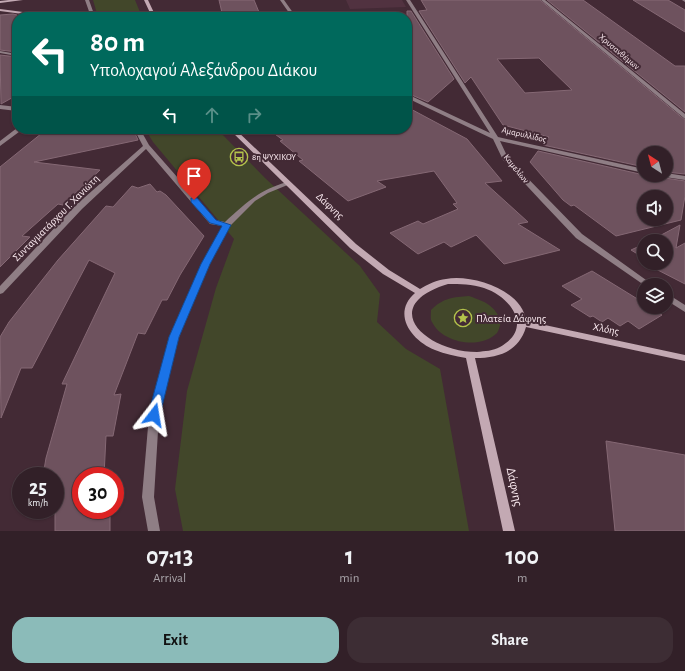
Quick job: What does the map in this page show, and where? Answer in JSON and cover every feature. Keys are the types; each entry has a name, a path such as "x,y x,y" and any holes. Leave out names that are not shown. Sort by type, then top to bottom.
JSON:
{"main road":[{"path":"0,2 21,0"},
{"path":"146,0 152,12"},
{"path":"0,10 15,12"},
{"name":"Δάφνης","path":"237,134 287,184 353,246 386,272 418,292"},
{"path":"464,281 481,284 497,290 510,299 518,310 522,323 519,336 508,347 491,354 470,356 451,353 433,346 419,337 410,325 408,313 411,302 418,292 431,285 464,281"},
{"name":"Χλόης","path":"522,323 685,358"},
{"name":"Δάφνης","path":"470,356 509,531"}],"street":[{"path":"88,0 92,12"},
{"path":"282,0 290,12"},
{"name":"Καμελίων","path":"408,0 496,138 505,159 542,200 579,236 638,278"},
{"name":"Χρυσανθέμων","path":"543,0 685,117"},
{"path":"0,52 12,54"},
{"name":"Αμαρυλλίδος","path":"412,98 496,138 637,169"},
{"path":"0,107 12,109"},
{"path":"0,144 13,134"},
{"path":"140,134 146,146 213,222 227,225"},
{"name":"Συνταγματάρχου Γ. Χανιώτη","path":"0,291 79,207 146,146"},
{"path":"673,176 685,178"},
{"path":"154,531 148,497 154,415 174,337 206,264 227,225 253,200 266,192 287,184"},
{"path":"673,300 685,308"}],"shaded area":[{"path":"346,0 402,0 406,7 350,9"}],"green space":[{"path":"93,0 135,0 140,12 97,12"},
{"path":"148,134 222,134 265,178 360,266 380,294 377,322 406,349 440,369 469,531 183,531 175,489 187,391 216,288 234,239 153,142"},
{"path":"469,296 489,305 501,321 497,333 490,338 472,343 462,342 444,335 431,321 431,310 435,306 453,298"}],"building":[{"path":"219,0 254,0 259,12 222,12"},
{"path":"421,0 540,0 685,120 685,174 673,173 673,146 637,146 637,165 543,145 549,137 503,125 471,77 465,83 419,11 427,10","holes":["539,58 572,90 525,93 497,59"]},
{"path":"547,0 583,0 675,66 685,66 685,112"},
{"path":"633,0 668,0 685,10 685,32"},
{"path":"412,13 454,79 428,102 412,95"},
{"path":"12,14 12,51 0,50 0,15"},
{"path":"0,55 12,56 12,98 1,104"},
{"path":"412,110 467,139 502,181 485,183 528,222 518,224 560,250 504,264 476,235 451,247 444,242 418,254 390,233 418,221 423,224 458,209 453,204 457,203 434,171 377,181 386,187 348,201 299,161 303,160 280,141 283,140 275,134 412,134"},
{"path":"41,134 135,134 138,140 34,162 100,170 63,205 58,204 22,236 30,237 0,267 0,167"},
{"path":"538,151 637,173 637,182 673,182 673,179 685,181 685,196 681,220 673,222 673,190 637,190 637,226 657,226 616,236 574,205 571,206 563,200 530,162"},
{"path":"150,184 157,192 160,191 166,195 204,236 180,275 167,300 162,300 145,334 138,333 114,395 121,394 113,436 106,436 104,467 72,467 72,519 110,519 110,531 55,531 55,519 64,519 64,467 44,467 67,384 62,384 115,273 89,260 32,368 21,368 1,418 0,337 9,322 58,260 106,206 113,207 132,186 138,188"},
{"path":"680,225 676,248 685,243 685,284 658,270 673,270 673,234 663,234"},
{"path":"637,247 637,254 631,250"},
{"path":"592,271 637,299 637,314 662,315 639,329 628,321 620,326 608,318 602,322 593,316 590,317 571,305 582,299 562,286"},
{"path":"606,441 685,455 685,531 615,531"}],"place":[{"name":"8η ΨΥΧΙΚΟΥ","path":"239,157"},
{"name":"Πλατεία Δάφνης","path":"463,318"}],"route":[{"path":"154,415 174,337 206,264 227,225 213,222 194,200"}]}
